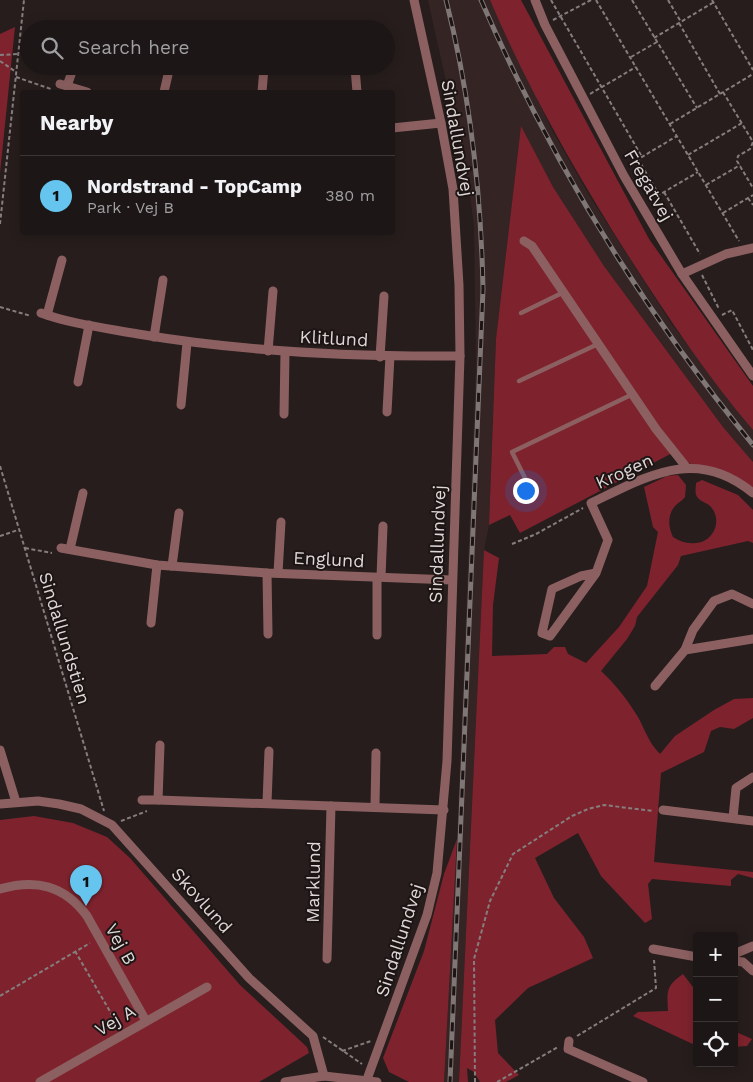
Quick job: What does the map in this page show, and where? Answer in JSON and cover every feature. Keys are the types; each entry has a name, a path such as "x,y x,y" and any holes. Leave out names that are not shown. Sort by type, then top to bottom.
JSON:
{"street":[{"name":"Sindallundvej","path":"366,1081 427,915 437,873 444,810 460,356 460,285 453,189 441,123 414,0"},
{"name":"Fregatvej","path":"536,0 545,25 620,170 682,274 753,376"},
{"path":"69,88 72,75"},
{"path":"164,90 168,75"},
{"path":"262,90 263,75"},
{"path":"355,75 356,90"},
{"path":"395,128 441,123"},
{"path":"524,241 532,246 656,429 686,468"},
{"path":"682,274 726,254 749,249"},
{"path":"44,314 62,260"},
{"path":"154,337 163,280"},
{"path":"268,351 273,291"},
{"name":"Klitlund","path":"384,296 387,412"},
{"name":"Klitlund","path":"44,314 89,325 187,343 268,351 385,357 460,356"},
{"path":"78,382 89,325"},
{"path":"181,405 187,343"},
{"name":"Klitlund","path":"284,414 285,352"},
{"name":"Krogen","path":"591,503 651,474 686,468 727,477 753,493"},
{"path":"66,549 83,493"},
{"path":"591,503 608,540 596,573 550,636 542,633 552,588 581,576 596,573"},
{"path":"172,566 179,513"},
{"name":"Englund","path":"278,573 281,522"},
{"name":"Englund","path":"377,636 383,526"},
{"name":"Englund","path":"66,549 157,565 267,573 452,580"},
{"path":"151,623 157,565"},
{"name":"Englund","path":"267,573 268,634"},
{"path":"655,686 685,650 693,630 714,601 732,594 753,604"},
{"path":"685,650 753,639"},
{"path":"158,800 160,745"},
{"path":"0,750 16,802"},
{"path":"267,803 269,751"},
{"path":"375,806 376,753"},
{"path":"733,818 736,788 753,777"},
{"path":"142,800 375,806 444,810"},
{"name":"Skovlund","path":"0,804 38,801 59,804 81,809 102,818 112,825 249,978 312,1036"},
{"name":"Marklund","path":"327,959 331,806"},
{"path":"663,810 753,821"},
{"name":"Vej B","path":"0,889 19,884 38,885 66,894 76,901 146,1022"},
{"path":"738,952 753,946"},
{"path":"653,949 693,956"},
{"path":"738,961 743,962 753,971"},
{"name":"Vej A","path":"40,1082 207,987"},
{"path":"312,1036 324,1076"},
{"path":"569,1040 568,1049 643,1082"},
{"path":"285,1082 324,1076 377,1082"}],"lane":[{"path":"521,313 562,292"},
{"path":"519,381 598,344"},
{"path":"529,486 512,452 633,394"}],"path":[{"path":"22,20 24,0"},
{"path":"551,0 642,157"},
{"path":"545,25 591,0"},
{"path":"596,0 723,213 749,249"},
{"path":"632,0 697,108"},
{"path":"668,0 680,23 753,142 750,149 738,156 740,165 753,188"},
{"path":"654,38 713,1 753,70"},
{"path":"630,57 657,42"},
{"path":"0,224 20,43"},
{"path":"0,55 19,54"},
{"path":"0,62 16,72"},
{"path":"584,98 636,67"},
{"path":"670,124 753,74"},
{"path":"16,77 50,89 69,88"},
{"path":"688,155 742,124"},
{"path":"620,170 677,136"},
{"path":"638,159 658,195 698,172"},
{"path":"706,185 740,165"},
{"path":"664,192 702,265 722,315"},
{"path":"723,213 753,195"},
{"path":"748,198 753,205"},
{"path":"0,307 34,317 44,314"},
{"path":"713,320 732,310 752,348"},
{"name":"Sindallundstien","path":"0,466 105,810 102,818"},
{"path":"512,544 563,521 591,503"},
{"path":"0,536 18,530"},
{"path":"25,548 57,554 66,549"},
{"path":"112,825 156,807 158,800"},
{"path":"475,1082 474,958 480,928 490,901 513,854 572,816 588,809 604,805 623,809 663,810"},
{"path":"0,996 99,938"},
{"path":"497,1082 656,988 653,949"},
{"path":"75,951 123,1035"},
{"path":"312,1036 318,1034 370,1070"},
{"path":"342,1050 382,1037"}],"shaded area":[{"path":"428,0 490,0 552,130 589,195 671,323 753,430 753,462 723,427 604,266 553,187 521,127 496,339 489,525 484,550 459,1082 444,1082 457,839 476,365 474,226 468,180"},
{"path":"490,0 521,0 649,239 753,386 753,430 689,347 611,229 555,133 521,67"},
{"path":"15,27 0,173 0,34"},
{"path":"521,126 553,187 604,266 723,427 753,462 753,488 728,473 692,465 686,461 678,450 520,533 510,515 489,525 496,339"},
{"path":"678,475 686,485 685,497 676,505 670,516 669,525 673,537 684,542 702,542 714,530 716,518 714,513 710,506 696,495 696,483 702,480 738,495 753,510 753,543 748,541 681,556 678,565 637,617 635,626 627,639 601,671 630,704 650,741 660,754 675,736 714,710 734,699 753,698 753,718 734,729 720,727 711,731 704,752 661,773 654,862 753,872 753,878 738,874 731,880 731,886 652,879 648,884 652,919 645,923 601,876 578,833 535,858 554,898 584,937 593,958 528,988 495,1020 498,1053 519,1075 506,1082 480,1082 474,1072 467,1068 468,1082 459,1082 484,550 499,558 493,605 492,656 547,654 554,647 565,647 568,654 586,663 619,627 647,586 658,532 653,527 644,487 667,476"},
{"path":"34,816 73,823 107,837 130,858 240,985 307,1047 309,1053 259,1082 0,1082 0,820"},
{"path":"457,839 444,1082 409,1082 389,1072 383,1058 424,951 444,874"},
{"path":"683,974 693,987 693,1044 633,1016 638,1012 668,1011 669,989 673,982"},
{"path":"738,1033 752,1039 747,1046 738,1047"}],"railway":[{"path":"446,0 462,71 473,143 480,216 483,289 450,1082"},
{"path":"481,0 537,118 602,232 674,341 753,445"}],"place":[{"name":"Nordstrand - TopCamp","path":"86,906"}]}
